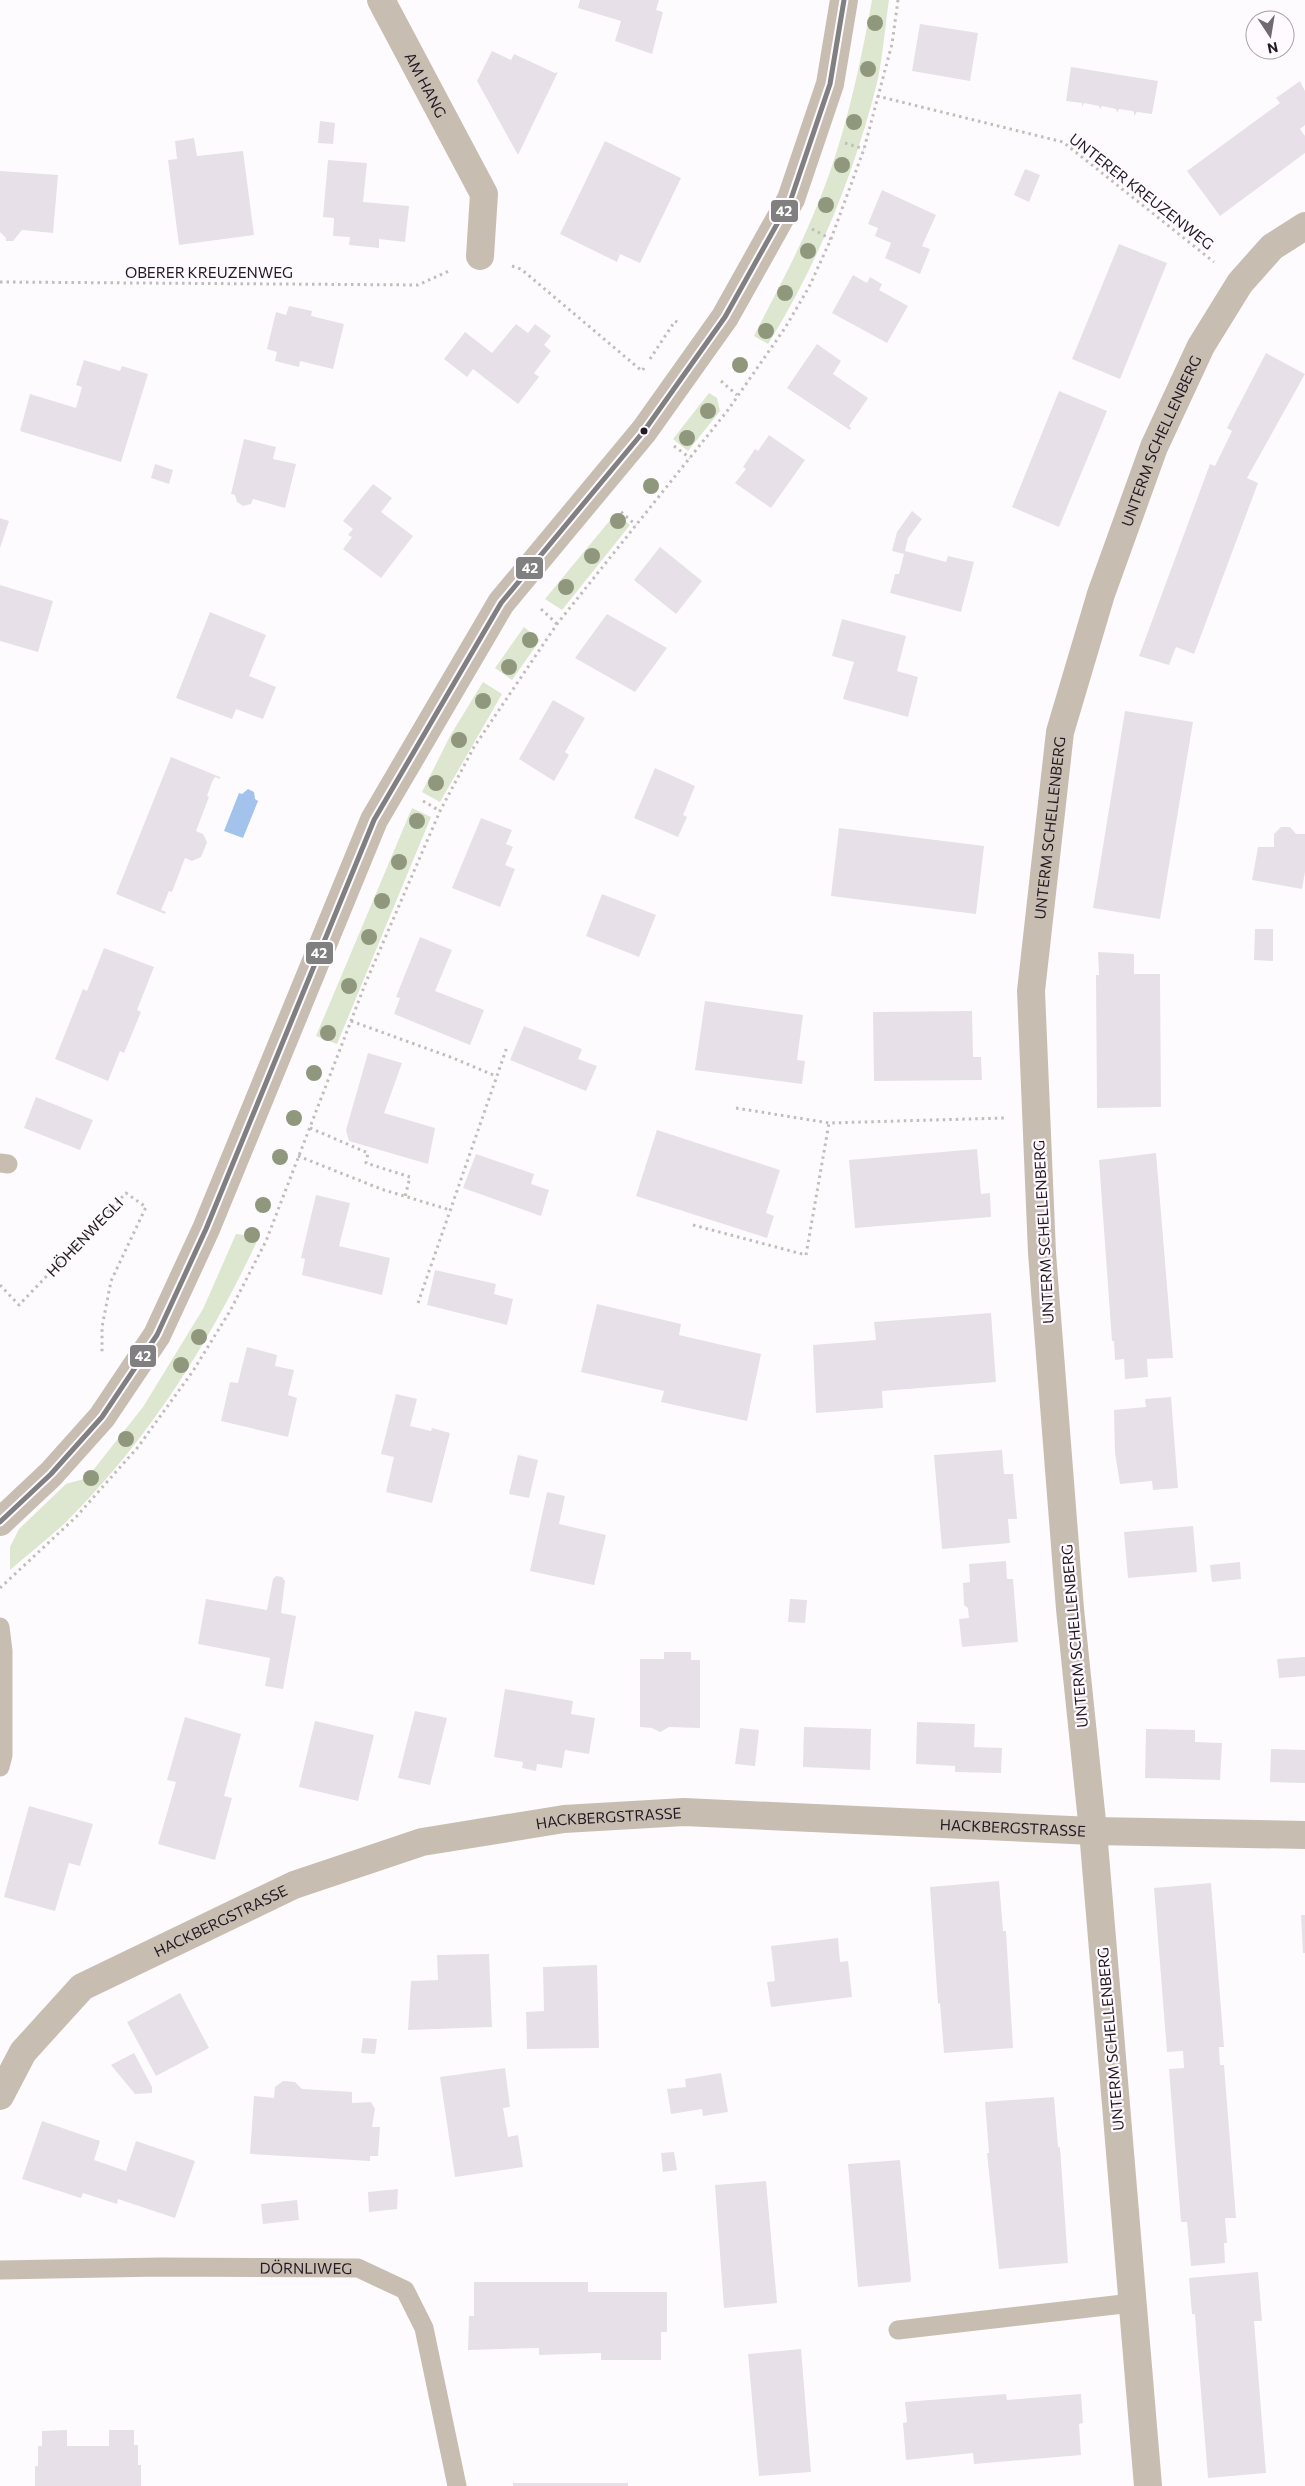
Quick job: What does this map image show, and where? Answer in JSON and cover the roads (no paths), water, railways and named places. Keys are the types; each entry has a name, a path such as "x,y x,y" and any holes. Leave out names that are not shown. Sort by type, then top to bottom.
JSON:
{"street":[{"name":"AM HANG","path":"380,0 484,194 480,256"},
{"path":"0,1522 51,1474 102,1417 157,1335 206,1229 374,820 501,603 644,431 725,317 791,199 830,84 844,0"},
{"name":"UNTERM SCHELLENBERG","path":"1148,2486 1093,1831 1070,1599 1042,1253 1031,991 1060,732 1102,594 1154,447 1201,346 1240,283 1272,247 1305,226"},
{"name":"HACKBERGSTRASSE","path":"0,2096 23,2052 82,1987 294,1885 422,1842 564,1819 684,1812 1093,1831 1305,1835"}],"lane":[{"path":"0,1627 4,1651 3,1755 0,1767"},
{"name":"DÖRNLIWEG","path":"0,2270 160,2267 358,2268 405,2290 424,2328 457,2486"},
{"path":"898,2330 1132,2303"}],"water":[{"path":"248,789 254,792 255,799 258,801 243,838 224,831 239,793 242,794"}]}
